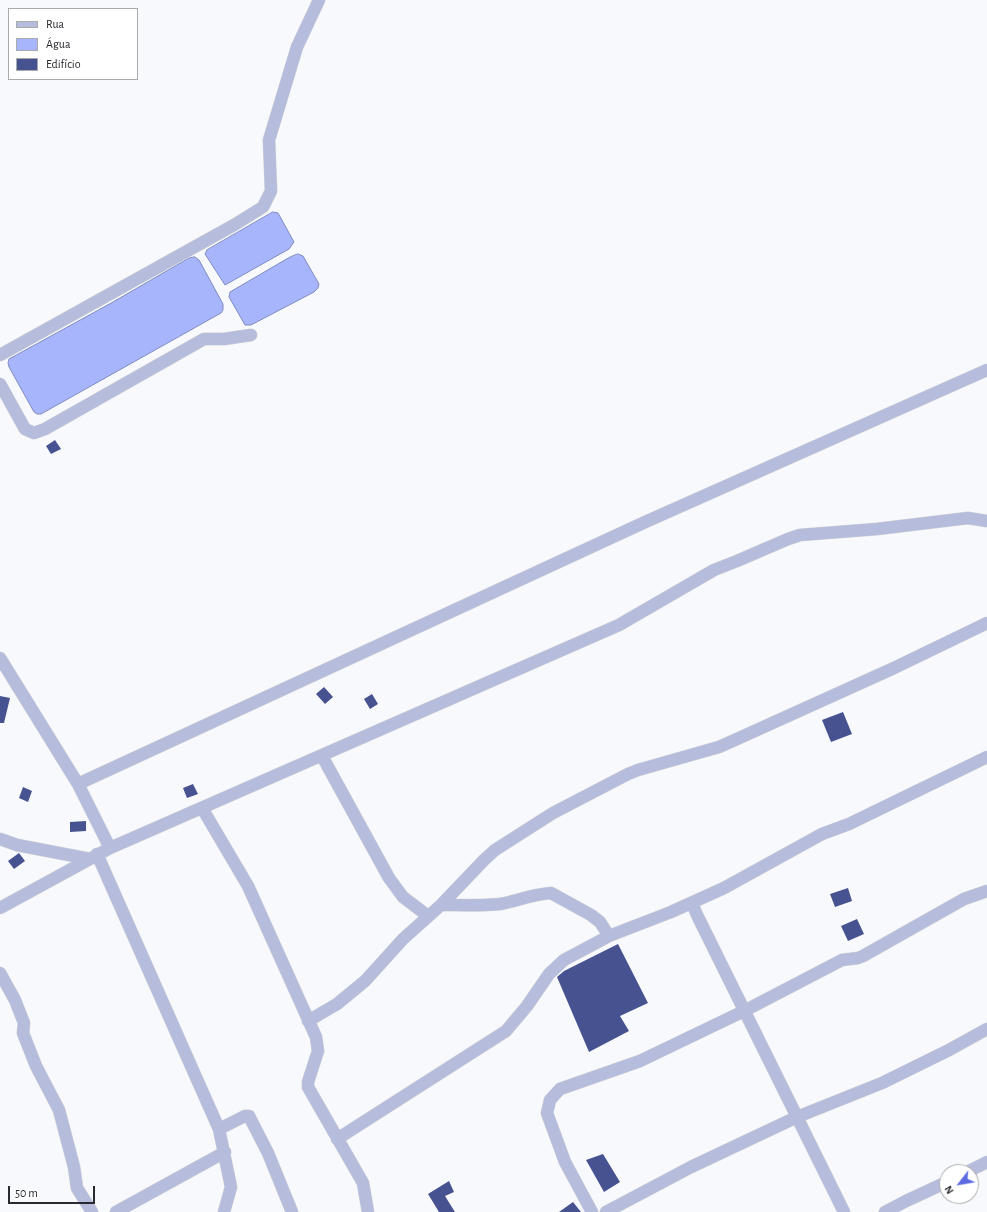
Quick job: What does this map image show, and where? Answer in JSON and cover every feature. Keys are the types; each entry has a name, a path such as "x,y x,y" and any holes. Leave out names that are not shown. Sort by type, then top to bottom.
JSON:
{"street":[{"path":"0,355 234,225 263,207 271,191 269,140 297,47 319,0"},
{"path":"0,384 25,429 34,433 46,429 204,339 224,339 251,335"},
{"path":"78,784 643,523 987,370"},
{"path":"0,908 110,848 619,625 714,570 788,539 800,535 877,529 968,518 987,521"},
{"path":"308,1021 337,1004 365,981 403,939 441,905 495,850 553,813 638,770 719,747 731,742 894,668 987,622"},
{"path":"0,658 78,784 110,848"},
{"path":"322,756 389,878 403,897 428,916"},
{"path":"337,1139 506,1031 527,1006 549,974 564,960 609,936 724,888 822,834 849,824 987,757"},
{"path":"202,808 248,886 316,1037 318,1051 308,1082 308,1087 363,1183 368,1212"},
{"path":"0,838 17,845 93,857"},
{"path":"93,857 219,1128 231,1187 224,1212"},
{"path":"592,1212 568,1168 552,1130 547,1113 550,1100 560,1090 640,1060 744,1011 842,960 863,956 964,899 987,891"},
{"path":"441,905 501,904 544,893 551,893 591,915 600,922 609,936"},
{"path":"692,902 744,1011 844,1212"},
{"path":"0,973 15,1000 24,1023 23,1032 36,1066 59,1110 74,1168 77,1188 92,1212"},
{"path":"606,1212 691,1167 797,1117 882,1083 949,1050 987,1029"},
{"path":"219,1128 245,1116 249,1116 268,1153 292,1212"},
{"path":"116,1212 225,1152"},
{"path":"886,1212 939,1186"}],"water":[{"path":"273,212 278,213 294,242 289,249 225,285 205,254 207,250"},
{"path":"298,254 303,256 319,284 318,288 314,292 251,325 245,325 229,297 230,292 290,257"},
{"path":"195,257 199,260 223,304 223,310 221,313 41,414 34,412 9,367 9,359 189,258"}],"building":[{"path":"55,440 61,449 51,454 46,446"},
{"path":"324,687 333,697 325,704 316,694"},
{"path":"372,694 378,704 370,709 364,699"},
{"path":"0,696 10,698 4,723 0,723"},
{"path":"843,712 852,734 831,742 822,720"},
{"path":"193,784 198,794 187,798 183,788"},
{"path":"23,787 32,791 28,802 19,798"},
{"path":"86,821 86,831 70,832 70,822"},
{"path":"19,853 25,861 14,869 8,861"},
{"path":"848,888 852,901 835,907 830,894"},
{"path":"857,919 864,934 848,941 841,926"},
{"path":"618,944 648,1003 620,1016 629,1031 589,1052 557,977 564,971"},
{"path":"603,1154 620,1182 604,1192 586,1160"},
{"path":"449,1181 454,1192 445,1196 455,1212 439,1212 428,1194"},
{"path":"573,1202 581,1212 559,1212"}]}
